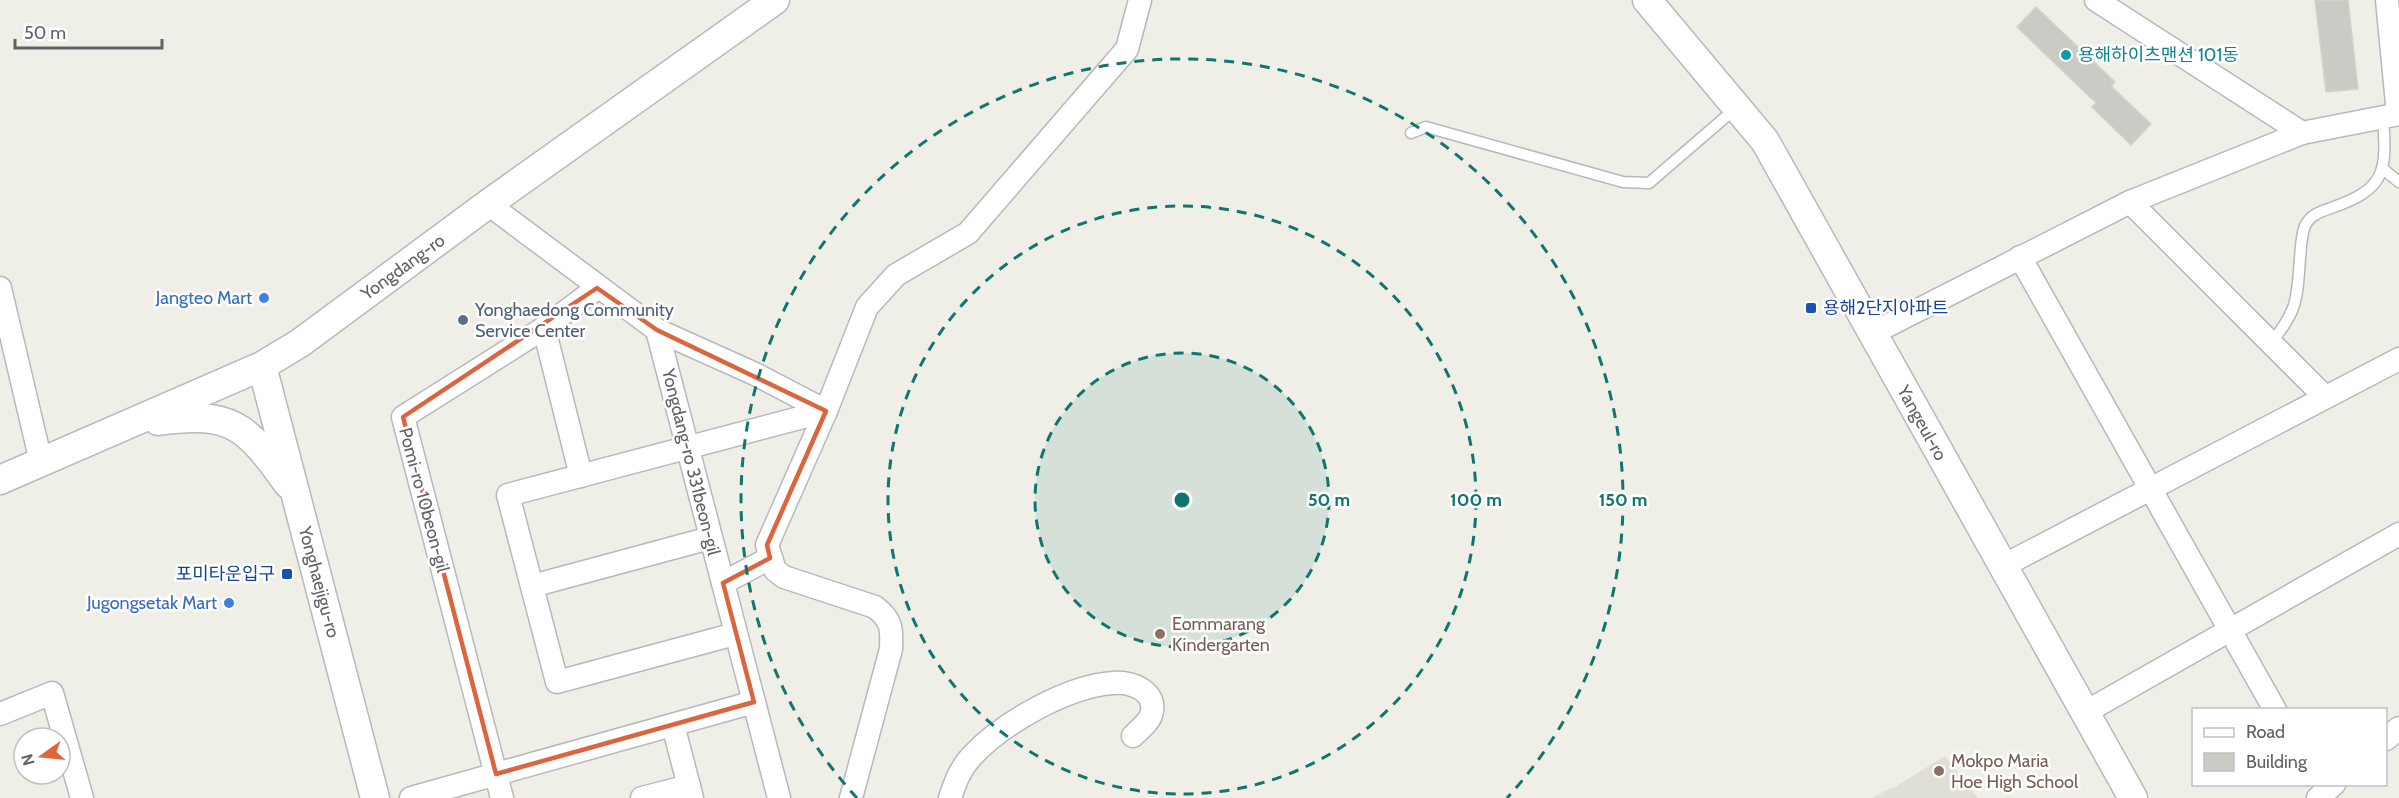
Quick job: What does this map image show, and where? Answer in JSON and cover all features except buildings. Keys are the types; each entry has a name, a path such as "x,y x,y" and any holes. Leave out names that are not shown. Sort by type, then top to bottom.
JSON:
{"street":[{"name":"Yongdang-ro","path":"0,480 262,366 300,343 488,204 775,0"},
{"path":"851,798 891,649 892,628 887,617 875,608 783,577 775,570 766,545 826,411 867,307 896,275 968,233 1127,49 1140,0"},
{"name":"Yangeul-ro","path":"1647,0 1765,141 2001,567 2133,798"},
{"name":"Yangeul-ro","path":"1659,0 1696,59"},
{"path":"2096,0 2302,133"},
{"path":"1873,333 2130,202 2302,133 2393,115 2387,0"},
{"path":"2130,202 2325,397"},
{"path":"488,204 597,288 657,330 755,374 826,411"},
{"path":"2020,257 2274,708"},
{"path":"0,288 3,313 41,462"},
{"name":"Pomi-ro 10beon-gil","path":"496,774 403,417 544,328 597,288"},
{"path":"544,328 581,476"},
{"name":"Yongdang-ro 331beon-gil","path":"657,330 779,798"},
{"path":"2001,567 2399,359"},
{"name":"Yonghaejigu-ro","path":"262,366 375,798"},
{"path":"735,634 557,682 508,495 826,411"},
{"path":"126,425 194,416 229,423 267,455 296,496"},
{"path":"2084,713 2399,534"},
{"path":"532,586 710,538"},
{"path":"723,583 770,558"},
{"path":"950,798 961,770 997,734 1039,708 1088,688 1111,682 1126,683 1134,684 1149,695 1152,706 1151,716 1133,736"},
{"path":"0,714 52,693 82,798"},
{"path":"411,798 754,702"},
{"path":"642,798 690,792 673,725"},
{"path":"2387,737 2399,728"},
{"path":"496,774 502,798"}],"lane":[{"path":"1411,133 1426,127 1623,182 1649,183 1737,107"},
{"path":"2271,342 2290,319 2297,300 2305,226 2319,212 2366,194 2383,169 2393,115"},
{"path":"2383,169 2399,182"}],"highlighted area":[{"path":"597,288 657,330 826,411 767,545 770,558 723,583 754,702 496,774 403,417"}],"shaded area":[{"name":"Mokpo Maria Hoe High School","path":"1945,756 1978,798 1871,798 1896,786"}],"place":[{"name":"용해하이츠맨션 101동","path":"2066,55"},
{"name":"Jangteo Mart","path":"264,298"},
{"name":"용해2단지아파트","path":"1811,308"},
{"name":"Yonghaedong Community Service Center","path":"463,320"},
{"name":"포미타운입구","path":"287,574"},
{"name":"Jugongsetak Mart","path":"229,603"},
{"name":"Eommarang Kindergarten","path":"1160,634"},
{"name":"Mokpo Maria Hoe High School","path":"1939,771"}]}
